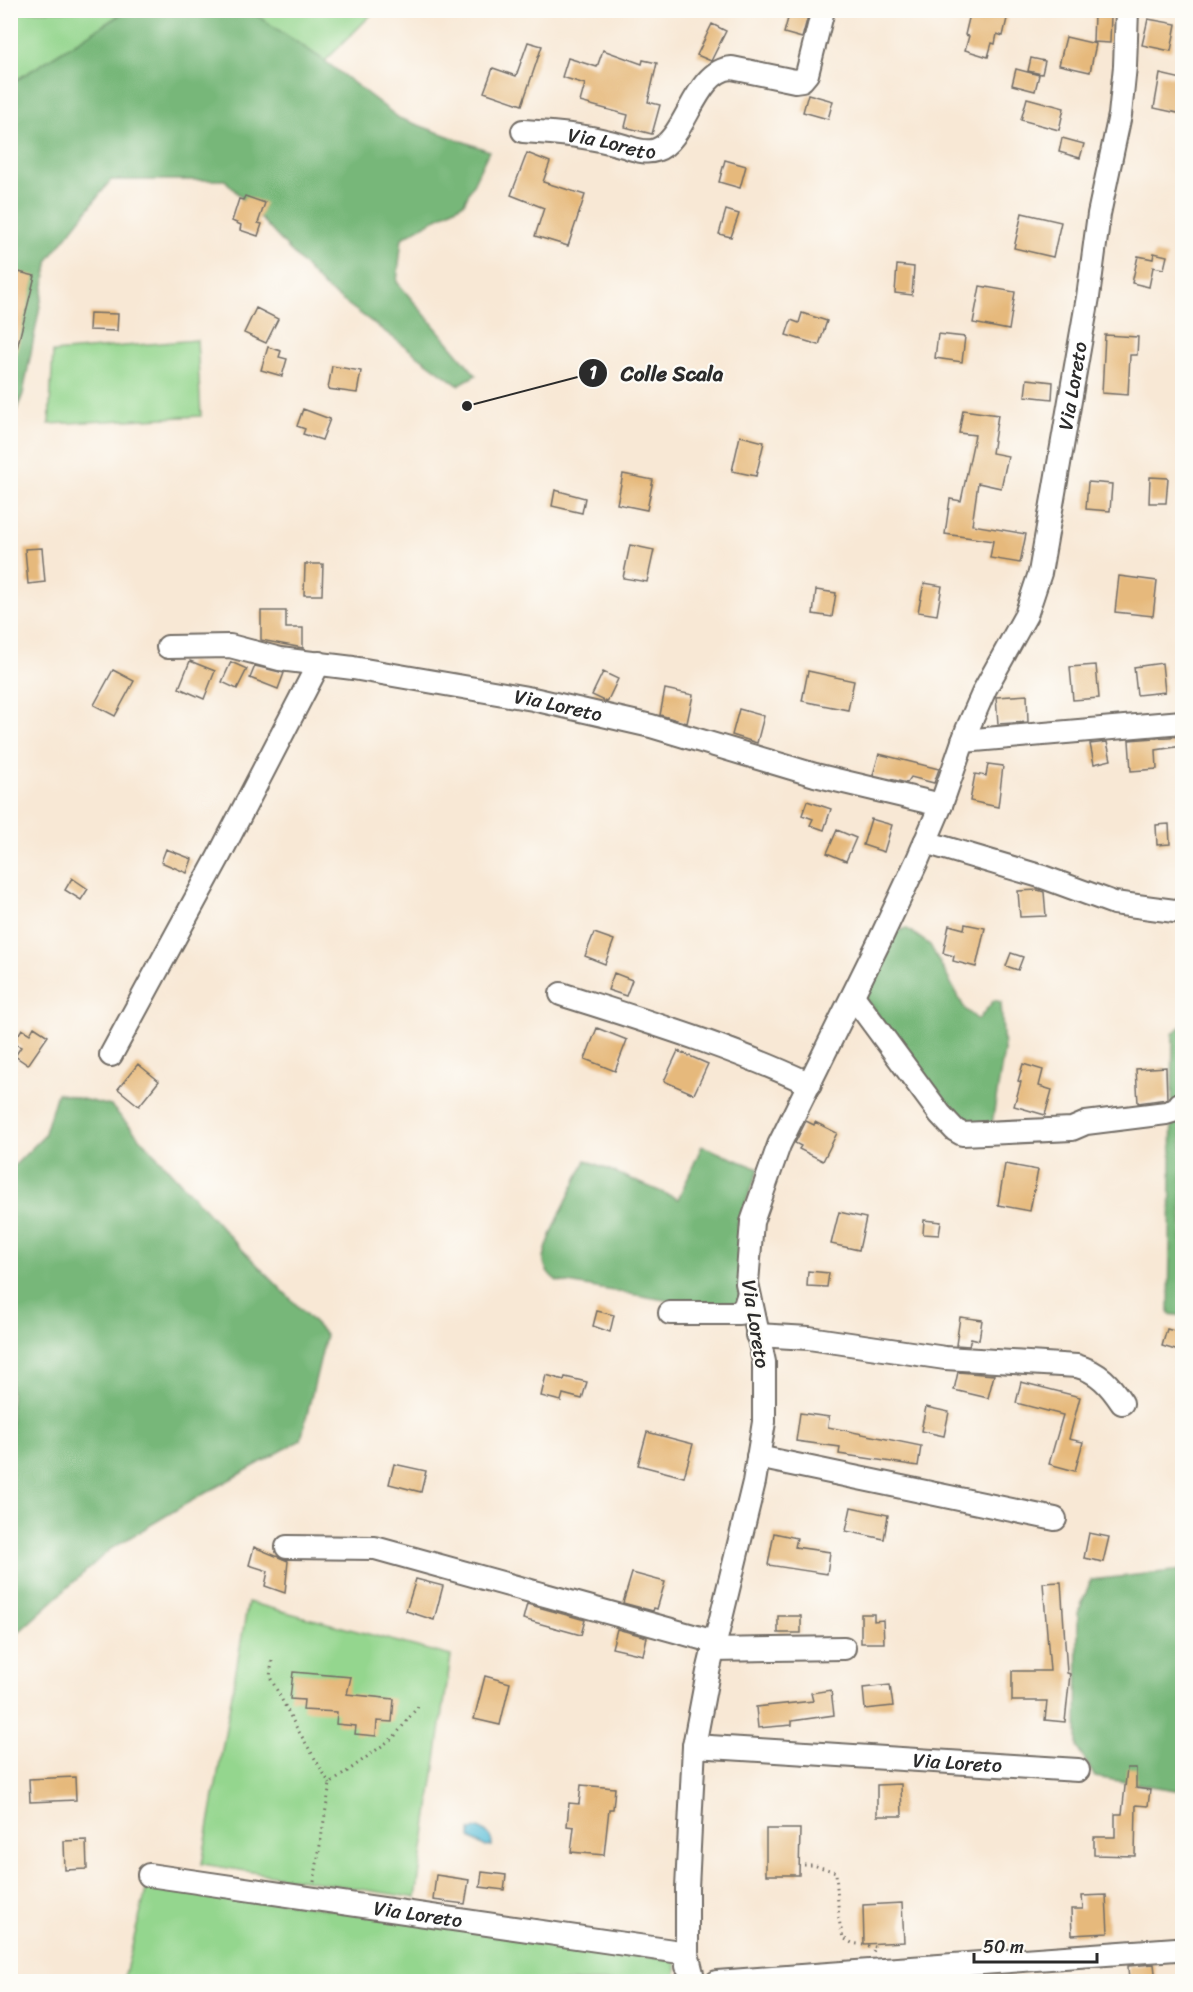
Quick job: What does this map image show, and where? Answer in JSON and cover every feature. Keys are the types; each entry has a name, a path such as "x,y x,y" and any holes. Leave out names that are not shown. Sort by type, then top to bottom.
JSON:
{"street":[{"name":"Via Loreto","path":"523,131 571,134 640,151 658,150 668,141 708,79 718,72 732,68 795,81 802,80 807,74 823,10"},
{"name":"Via Loreto","path":"694,1982 687,1953 687,1888 694,1746 714,1646 754,1482 765,1407 764,1362 748,1296 748,1253 755,1210 779,1145 853,996 925,842 985,689 1026,615 1040,573 1086,308 1099,214 1120,115 1125,66 1125,11"},
{"name":"Via Loreto","path":"168,647 230,646 272,657 471,687 691,736 815,775 941,805"},
{"path":"111,1055 319,663"},
{"path":"963,741 1182,722"},
{"path":"925,842 1054,881 1122,905 1182,912"},
{"path":"561,994 694,1036 764,1063 810,1084"},
{"path":"853,996 940,1114 962,1134 1072,1129 1086,1123 1166,1113 1176,1110 1180,1104"},
{"path":"670,1313 739,1313 748,1296"},
{"path":"758,1335 809,1338 945,1358 1077,1366 1088,1369 1101,1377 1112,1387 1122,1403"},
{"path":"758,1457 1055,1519"},
{"path":"287,1547 375,1548 714,1646 844,1648"},
{"name":"Via Loreto","path":"694,1746 1078,1770"},
{"name":"Via Loreto","path":"149,1875 687,1953"},
{"path":"717,1982 1176,1948"},
{"path":"687,1953 687,1982"}],"path":[{"path":"272,1661 270,1677 330,1784 311,1898"},
{"path":"330,1784 394,1737 420,1704"},
{"path":"804,1865 813,1864 836,1872 839,1920 843,1938 852,1943 876,1947 872,1954"}],"green space":[{"path":"11,11 126,11 11,84"},
{"path":"126,11 250,11 325,61 399,118 489,151 464,203 402,238 397,282 476,375 458,385 324,287 225,180 111,180 49,259 23,394 11,424 10,84"},
{"path":"250,11 375,11 325,61"},
{"path":"197,340 201,416 49,424 53,352"},
{"path":"906,928 930,945 965,1009 978,1020 994,1000 1001,1002 1004,1051 992,1124 963,1130 861,993 884,946 898,932"},
{"path":"1182,1025 1182,1316 1169,1314 1173,1034"},
{"path":"57,1093 111,1106 232,1239 326,1335 301,1440 109,1550 11,1639 11,1169 44,1136"},
{"path":"702,1146 759,1169 738,1223 741,1297 738,1303 710,1308 557,1281 550,1275 545,1268 545,1254 561,1212 586,1160 678,1199"},
{"path":"1182,1570 1182,1791 1095,1777 1077,1747 1078,1613 1091,1580"},
{"path":"248,1602 451,1656 416,1898 202,1864"},
{"path":"148,1882 676,1961 676,1982 123,1982"}],"water":[{"path":"479,1828 490,1837 492,1846 486,1847 470,1838 470,1830"}],"building":[{"path":"971,10 1009,10 1003,36 997,34 988,57 965,50 969,36 965,35"},
{"path":"790,11 808,16 802,38 784,33"},
{"path":"1094,14 1111,15 1110,43 1093,42"},
{"path":"1148,19 1176,24 1171,51 1142,45"},
{"path":"712,24 726,31 711,61 697,55"},
{"path":"1066,37 1096,44 1090,72 1059,65"},
{"path":"528,42 542,46 522,105 484,92 493,68 516,76"},
{"path":"603,50 642,64 643,60 657,63 648,102 660,105 652,134 625,127 628,115 580,102 585,84 562,77 568,58 597,67"},
{"path":"1031,58 1045,61 1042,74 1028,71"},
{"path":"1016,69 1039,75 1035,91 1012,85"},
{"path":"1160,74 1182,79 1182,114 1154,108"},
{"path":"808,94 833,101 828,119 803,112"},
{"path":"1027,98 1064,108 1059,130 1021,120"},
{"path":"1062,138 1084,144 1080,158 1059,152"},
{"path":"527,153 550,162 543,182 585,195 568,246 535,236 544,208 511,195"},
{"path":"725,160 746,166 740,188 719,182"},
{"path":"245,196 265,203 258,223 262,224 258,236 240,230 241,225 232,221 239,199 243,200"},
{"path":"726,210 739,214 731,237 719,234"},
{"path":"1022,213 1061,222 1053,257 1014,248"},
{"path":"1154,253 1167,256 1164,269 1153,267 1149,287 1132,283 1138,256 1153,259"},
{"path":"897,265 914,267 912,295 895,293"},
{"path":"19,272 35,276 15,356 10,355 10,305"},
{"path":"980,286 1015,292 1009,330 973,323"},
{"path":"256,308 278,319 266,343 244,333"},
{"path":"90,313 118,314 117,331 89,330"},
{"path":"802,313 827,321 819,345 786,335 791,320 799,323"},
{"path":"938,334 965,337 962,362 935,358"},
{"path":"1105,335 1138,337 1137,355 1130,355 1128,395 1102,393"},
{"path":"268,347 281,351 279,357 287,359 282,376 261,370"},
{"path":"332,366 361,371 357,393 328,389"},
{"path":"1027,379 1053,382 1052,399 1025,396"},
{"path":"303,409 330,419 322,440 303,434 305,429 297,426"},
{"path":"963,410 998,415 992,453 1008,456 1001,488 978,483 972,525 1026,534 1020,563 990,558 993,541 945,534 950,499 961,501 975,435 959,433"},
{"path":"740,436 764,442 756,476 732,471"},
{"path":"623,474 653,480 647,510 617,504"},
{"path":"1150,477 1168,478 1166,503 1149,503"},
{"path":"1088,482 1112,484 1110,511 1086,509"},
{"path":"555,490 585,498 582,513 552,506"},
{"path":"630,545 654,550 647,582 623,578"},
{"path":"42,548 45,582 28,584 25,549"},
{"path":"305,564 323,564 322,595 304,595"},
{"path":"1119,576 1157,581 1153,616 1115,612"},
{"path":"924,583 942,586 937,615 918,612"},
{"path":"816,590 836,593 832,617 813,614"},
{"path":"261,611 286,611 286,628 303,628 303,648 261,640"},
{"path":"190,661 215,671 204,699 179,688"},
{"path":"231,662 247,669 237,689 222,682"},
{"path":"1162,663 1165,692 1137,695 1134,667"},
{"path":"1096,665 1099,698 1073,700 1070,667"},
{"path":"255,666 284,673 278,689 250,678"},
{"path":"113,670 134,681 115,716 94,705"},
{"path":"808,671 854,681 848,710 802,701"},
{"path":"603,672 618,679 607,702 592,695"},
{"path":"665,689 693,695 687,723 660,715"},
{"path":"1027,695 1028,722 998,724 996,697"},
{"path":"739,709 764,716 757,743 732,735"},
{"path":"1182,736 1182,746 1156,750 1157,769 1131,771 1129,740"},
{"path":"1107,742 1111,760 1094,764 1090,744"},
{"path":"879,754 939,769 934,783 911,777 907,783 873,775"},
{"path":"988,764 1003,766 998,807 970,801 975,774 986,776"},
{"path":"807,801 831,809 824,830 810,825 813,819 802,815"},
{"path":"871,819 892,825 884,852 863,845"},
{"path":"1169,824 1170,844 1157,845 1156,825"},
{"path":"837,830 856,838 846,861 827,853"},
{"path":"166,849 192,859 187,873 161,862"},
{"path":"72,878 88,889 81,900 65,890"},
{"path":"1018,891 1044,892 1046,916 1020,917"},
{"path":"965,924 985,928 976,967 953,961 954,956 943,953 949,925 964,929"},
{"path":"594,933 614,940 605,964 585,956"},
{"path":"1011,953 1023,957 1018,970 1006,966"},
{"path":"614,973 632,980 626,996 608,990"},
{"path":"34,1027 48,1036 28,1065 15,1056 21,1047 13,1043 22,1029 30,1034"},
{"path":"597,1028 627,1040 615,1071 585,1059"},
{"path":"678,1051 708,1064 694,1094 664,1081"},
{"path":"138,1064 159,1081 139,1106 118,1089"},
{"path":"1023,1064 1043,1070 1039,1086 1052,1090 1045,1115 1014,1106 1021,1082 1018,1081"},
{"path":"1166,1067 1167,1099 1138,1103 1136,1069"},
{"path":"806,1121 814,1125 815,1122 837,1133 823,1161 799,1149 801,1146 795,1143"},
{"path":"1005,1164 1038,1170 1030,1211 998,1205"},
{"path":"839,1212 866,1218 859,1250 831,1244"},
{"path":"924,1220 941,1222 939,1235 923,1234"},
{"path":"808,1271 829,1273 827,1287 807,1286"},
{"path":"597,1311 614,1315 610,1332 593,1326"},
{"path":"960,1317 982,1320 979,1340 971,1338 969,1346 956,1345"},
{"path":"1167,1329 1182,1333 1182,1352 1162,1346"},
{"path":"958,1372 994,1375 988,1398 954,1390"},
{"path":"546,1375 564,1380 565,1377 587,1382 582,1399 563,1394 561,1401 541,1396"},
{"path":"1021,1382 1080,1397 1069,1439 1083,1442 1075,1471 1049,1464 1063,1415 1016,1403"},
{"path":"926,1407 949,1412 944,1436 921,1431"},
{"path":"800,1413 829,1417 828,1427 921,1446 918,1466 839,1454 840,1447 796,1441"},
{"path":"647,1432 693,1444 684,1477 638,1465"},
{"path":"394,1464 426,1471 421,1492 389,1484"},
{"path":"851,1507 888,1515 884,1539 846,1531"},
{"path":"774,1533 797,1538 795,1547 830,1552 827,1574 768,1565"},
{"path":"1089,1533 1109,1537 1103,1562 1084,1558"},
{"path":"254,1547 288,1561 285,1593 265,1586 268,1571 249,1565"},
{"path":"632,1573 665,1582 657,1609 654,1608 653,1611 623,1603"},
{"path":"416,1579 443,1586 434,1620 406,1611"},
{"path":"1061,1582 1067,1673 1070,1674 1065,1722 1045,1720 1047,1701 1012,1701 1012,1671 1050,1671 1043,1583"},
{"path":"527,1604 585,1620 581,1635 523,1619"},
{"path":"861,1614 874,1614 874,1621 883,1620 884,1643 861,1643"},
{"path":"778,1616 801,1616 801,1633 778,1633"},
{"path":"617,1629 647,1637 643,1655 612,1648"},
{"path":"293,1672 351,1677 347,1694 394,1699 392,1722 377,1721 376,1736 355,1734 356,1726 336,1724 337,1712 303,1710 304,1700 290,1699"},
{"path":"485,1676 510,1683 500,1725 474,1719"},
{"path":"890,1685 893,1706 865,1709 863,1688"},
{"path":"831,1690 834,1715 792,1721 792,1725 758,1728 756,1707 813,1701 811,1693"},
{"path":"1127,1768 1136,1768 1136,1788 1150,1790 1148,1806 1136,1805 1135,1856 1094,1855 1094,1837 1115,1837 1115,1814 1122,1814"},
{"path":"75,1777 76,1800 30,1802 29,1779"},
{"path":"901,1784 902,1816 877,1816 877,1785"},
{"path":"581,1785 615,1788 613,1809 609,1809 604,1855 571,1852 574,1827 567,1826 569,1803 579,1804"},
{"path":"766,1829 800,1829 799,1875 766,1875"},
{"path":"86,1840 87,1869 65,1870 64,1841"},
{"path":"482,1872 506,1875 504,1890 480,1887"},
{"path":"436,1875 469,1880 465,1904 433,1900"},
{"path":"1106,1895 1108,1933 1072,1935 1071,1909 1083,1909 1082,1896"},
{"path":"902,1903 904,1942 864,1944 863,1905"},
{"path":"1154,1964 1156,1982 1129,1982 1128,1966"}],"place":[{"name":"Colle Scala","path":"467,406"}]}
